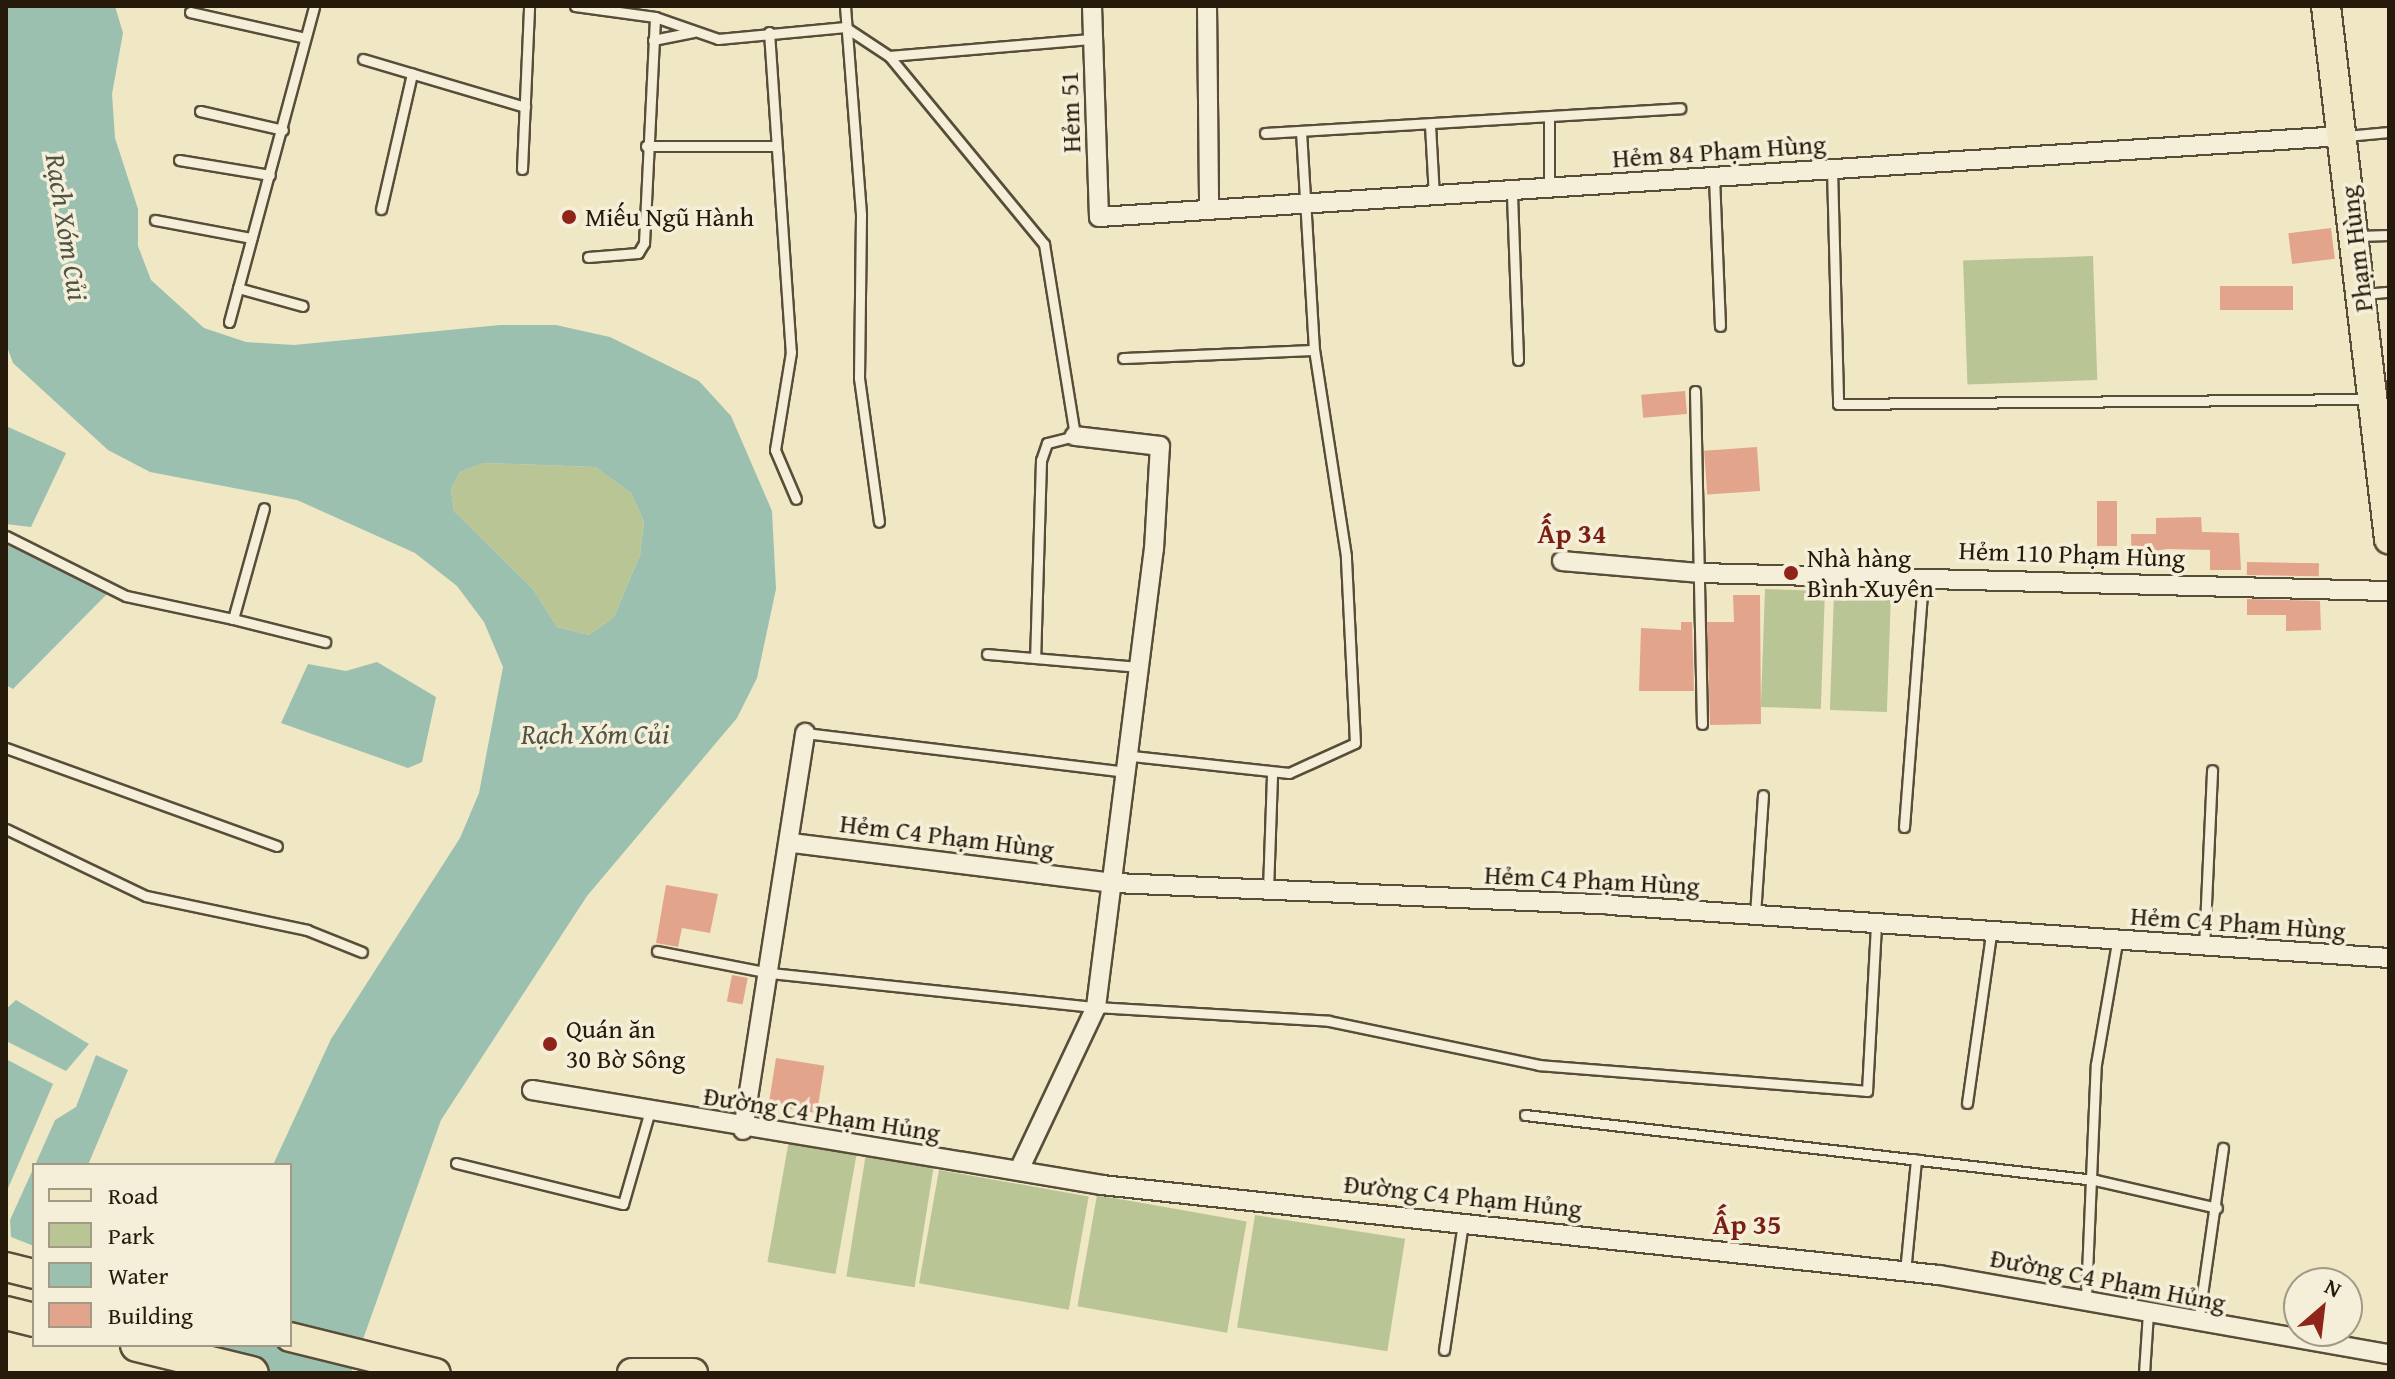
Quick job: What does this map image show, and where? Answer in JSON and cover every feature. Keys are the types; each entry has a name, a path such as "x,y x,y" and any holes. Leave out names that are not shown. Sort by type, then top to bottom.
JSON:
{"highway":[{"path":"6,1313 32,1320"},
{"path":"145,1347 252,1373"}],"main road":[{"name":"Phạm Hùng","path":"2326,6 2361,294 2381,399 2389,539"},
{"path":"6,1267 32,1274"},
{"path":"292,1337 436,1373"},
{"path":"632,1373 693,1373"}],"street":[{"name":"Hẻm 51","path":"1092,6 1099,217"},
{"path":"1207,6 1209,207"},
{"name":"Hẻm 84 Phạm Hùng","path":"1099,217 1209,207 1301,209 1549,192 1714,175 2342,136"},
{"path":"1019,1170 1096,1007 1143,667 1160,446 1075,436"},
{"name":"Hẻm 110 Phạm Hùng","path":"1562,561 1700,573 1924,574 2389,591"},
{"path":"743,1130 792,843 805,733"},
{"name":"Hẻm C4 Phạm Hùng","path":"792,843 1115,883 1755,916 2204,951 2389,958"},
{"name":"Đường C4 Phạm Hủng","path":"532,1090 743,1130 1019,1170 1905,1272 2086,1298 2198,1323 2389,1354"}],"lane":[{"path":"229,322 314,6"},
{"path":"522,169 529,6"},
{"path":"575,6 655,17 718,39 845,27 889,56 1044,244 1075,436 1047,443 1041,460 1035,658"},
{"path":"845,6 861,215 859,378 879,522"},
{"path":"190,12 305,38"},
{"path":"588,257 642,249 655,17"},
{"path":"653,40 694,32"},
{"path":"769,32 791,352 775,450 796,499"},
{"path":"889,56 1093,39"},
{"path":"363,59 525,107"},
{"path":"381,209 412,74"},
{"path":"1265,133 1680,108"},
{"path":"200,111 283,130"},
{"path":"1549,117 1549,192"},
{"path":"1430,125 1434,199"},
{"path":"2342,136 2389,132"},
{"path":"805,733 1130,764 1272,773 1304,770 1355,743 1346,556 1314,350 1301,209 1301,133"},
{"path":"646,146 776,146"},
{"path":"179,160 270,175"},
{"path":"1832,169 1838,404 2381,399"},
{"path":"1714,175 1720,326"},
{"path":"1512,195 1518,360"},
{"path":"155,220 251,238"},
{"path":"2354,237 2389,235"},
{"path":"238,288 303,306"},
{"path":"2361,294 2389,292"},
{"path":"1123,358 1314,350"},
{"path":"1695,391 1702,724"},
{"path":"233,619 264,508"},
{"path":"6,536 126,596 325,642"},
{"path":"1904,827 1924,574"},
{"path":"987,654 1143,667"},
{"path":"6,748 277,846"},
{"path":"2204,951 2212,770"},
{"path":"1268,890 1272,773"},
{"path":"1755,916 1763,795"},
{"path":"6,829 146,896 307,930 362,952"},
{"path":"657,951 770,973 1096,1007 1329,1021 1539,1065 1867,1091 1876,924"},
{"path":"1967,1103 1991,935"},
{"path":"2086,1298 2095,1180 2096,1064 2117,942"},
{"path":"456,1163 623,1204 649,1114"},
{"path":"1525,1115 2095,1180 2217,1208"},
{"path":"2198,1323 2217,1208 2223,1148"},
{"path":"1905,1272 1916,1160"},
{"path":"1444,1350 1463,1222"},
{"path":"2144,1373 2148,1312"}],"green space":[{"path":"2093,256 2097,380 1967,384 1963,261"},
{"path":"484,463 595,467 631,493 644,522 640,555 614,617 589,635 557,627 533,589 454,511 451,489 460,472"},
{"path":"1765,589 1825,591 1821,709 1761,707"},
{"path":"1834,593 1891,595 1887,712 1830,710"},
{"path":"789,1140 857,1152 835,1274 767,1262"},
{"path":"866,1153 934,1164 915,1287 846,1276"},
{"path":"939,1170 1089,1196 1069,1310 919,1283"},
{"path":"1097,1195 1247,1221 1227,1333 1077,1306"},
{"path":"1255,1215 1405,1239 1387,1351 1237,1328"}],"water":[{"name":"Rạch Xóm Củi","path":"6,6 115,6 123,33 112,94 115,138 138,209 138,246 151,280 204,328 246,342 294,345 500,325 556,325 610,337 699,381 731,416 772,511 776,589 757,678 737,718 587,896 441,1120 351,1373 165,1373 178,1347 292,1347 292,1163 274,1163 331,1039 460,838 479,793 503,667 484,622 457,586 415,553 297,500 150,472 108,450 13,363 6,344","holes":["484,463 595,467 631,493 644,522 640,555 614,617 589,635 557,627 533,589 454,511 451,489 460,472"]},
{"path":"6,426 66,453 31,527 6,524"},
{"path":"6,544 107,594 13,689 6,685"},
{"path":"377,662 436,697 422,762 408,768 281,723 308,664 346,671"},
{"path":"16,1000 89,1044 66,1071 6,1041 6,1009"},
{"path":"96,1055 128,1070 89,1163 36,1163 55,1120 76,1107"},
{"path":"6,1059 53,1084 6,1193"},
{"path":"32,1171 32,1245 11,1237 10,1220"}],"building":[{"path":"2331,228 2335,259 2292,264 2288,233"},
{"path":"2220,286 2293,286 2293,310 2220,310"},
{"path":"1685,391 1687,414 1643,418 1641,395"},
{"path":"1757,447 1760,491 1707,495 1704,451"},
{"path":"2097,501 2117,501 2117,546 2097,546"},
{"path":"2201,517 2202,532 2239,533 2241,570 2210,570 2210,550 2167,549 2148,552 2148,569 2132,569 2131,534 2156,534 2156,518"},
{"path":"2247,562 2319,563 2319,576 2247,575"},
{"path":"1733,595 1760,595 1761,724 1710,725 1707,622 1734,622"},
{"path":"2247,599 2320,601 2321,630 2286,631 2286,615 2247,615"},
{"path":"1681,622 1692,622 1694,691 1639,691 1641,628 1681,630"},
{"path":"666,885 718,894 710,933 682,928 678,947 656,943"},
{"path":"732,975 748,978 743,1005 727,1002"},
{"path":"776,1058 824,1066 817,1113 768,1105"}],"place":[{"name":"Miếu Ngũ Hành","path":"569,217"},
{"name":"Nhà hàng Bình Xuyên","path":"1791,573"},
{"name":"Quán ăn 30 Bờ Sông","path":"550,1044"}],"district":[{"name":"Ấp 34","path":"1572,533"},
{"name":"Ấp 35","path":"1747,1224"}]}
